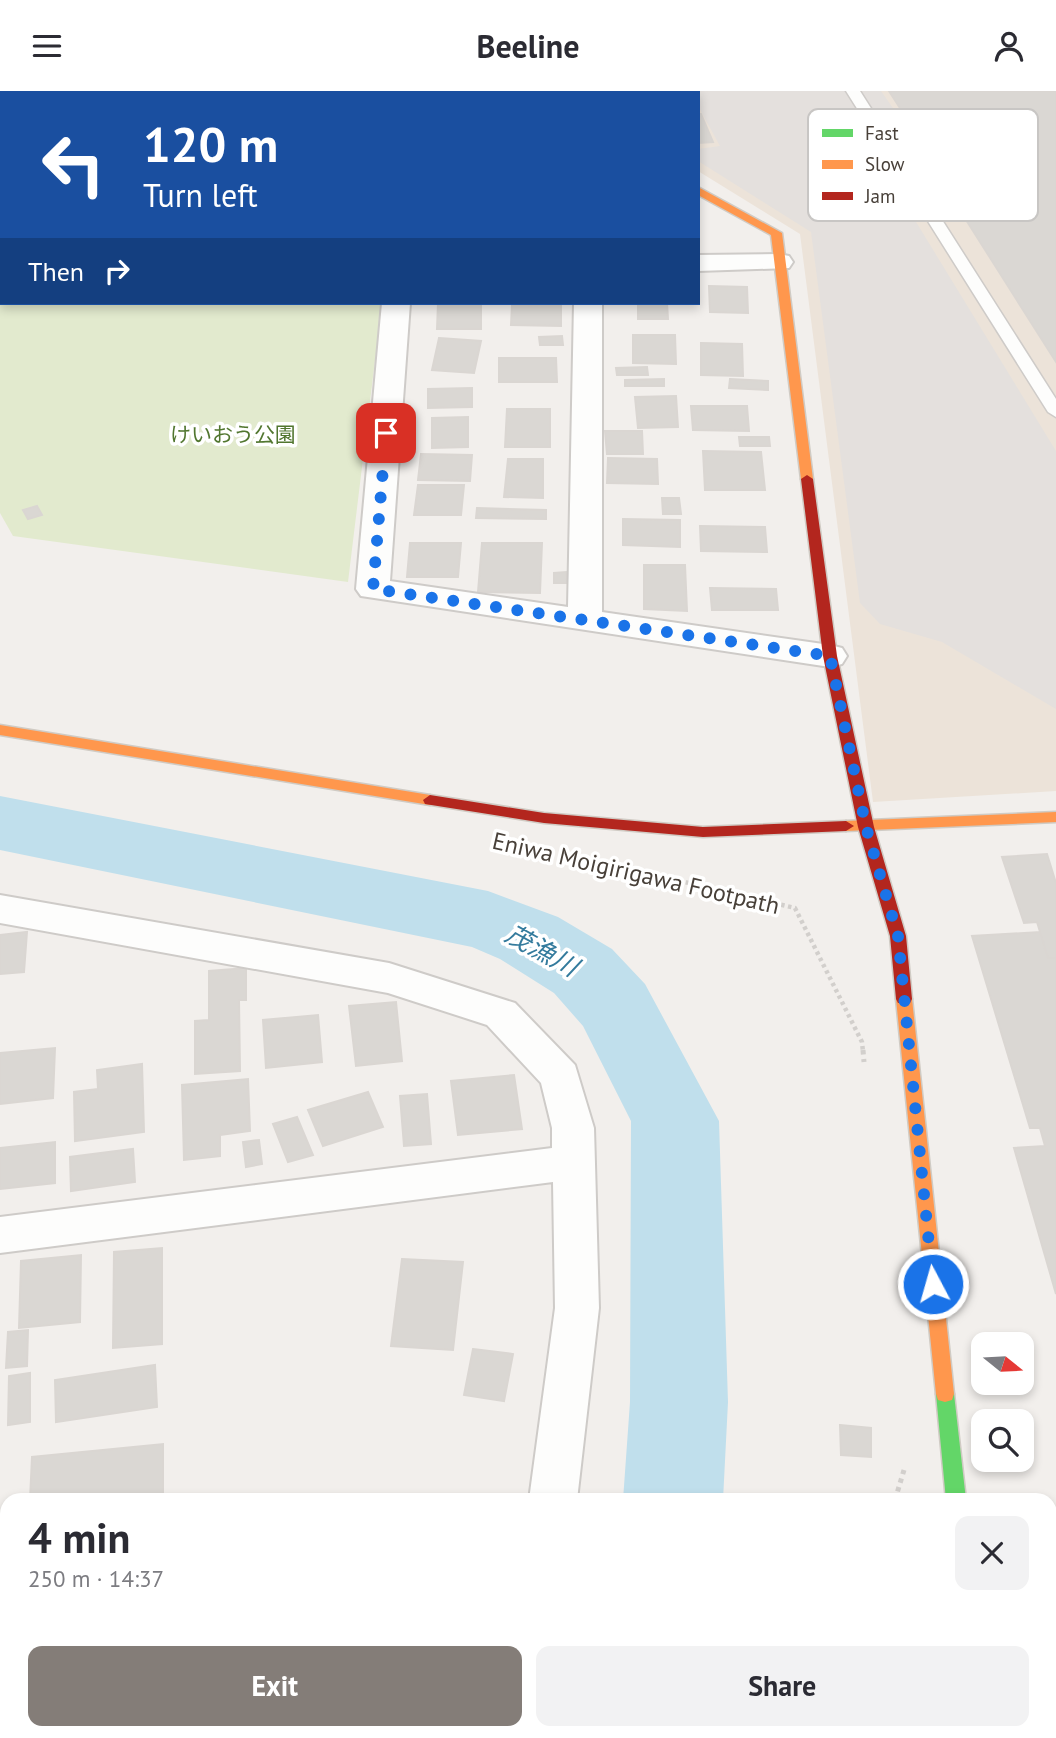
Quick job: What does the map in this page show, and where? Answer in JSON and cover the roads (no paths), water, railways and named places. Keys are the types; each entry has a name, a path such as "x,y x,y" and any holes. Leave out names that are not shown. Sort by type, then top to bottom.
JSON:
{"street":[{"path":"700,191 776,233 830,656 866,827 898,936 955,1493"},
{"path":"700,263 779,263"},
{"path":"396,305 373,589 830,656"},
{"path":"585,620 588,305"},
{"path":"0,730 544,818 703,832 1056,817"},
{"path":"0,909 389,978 501,1014 560,1076 573,1128 577,1308 554,1493"},
{"path":"0,1235 575,1162"}],"lane":[{"path":"853,91 864,109"},
{"path":"935,221 1056,412"}],"waterway":[{"name":"茂漁川","path":"0,823 488,921 529,938 583,971 615,1006 675,1121 679,1402 673,1493"}],"park label":[{"name":"けいおう公園","path":"233,434"}]}
